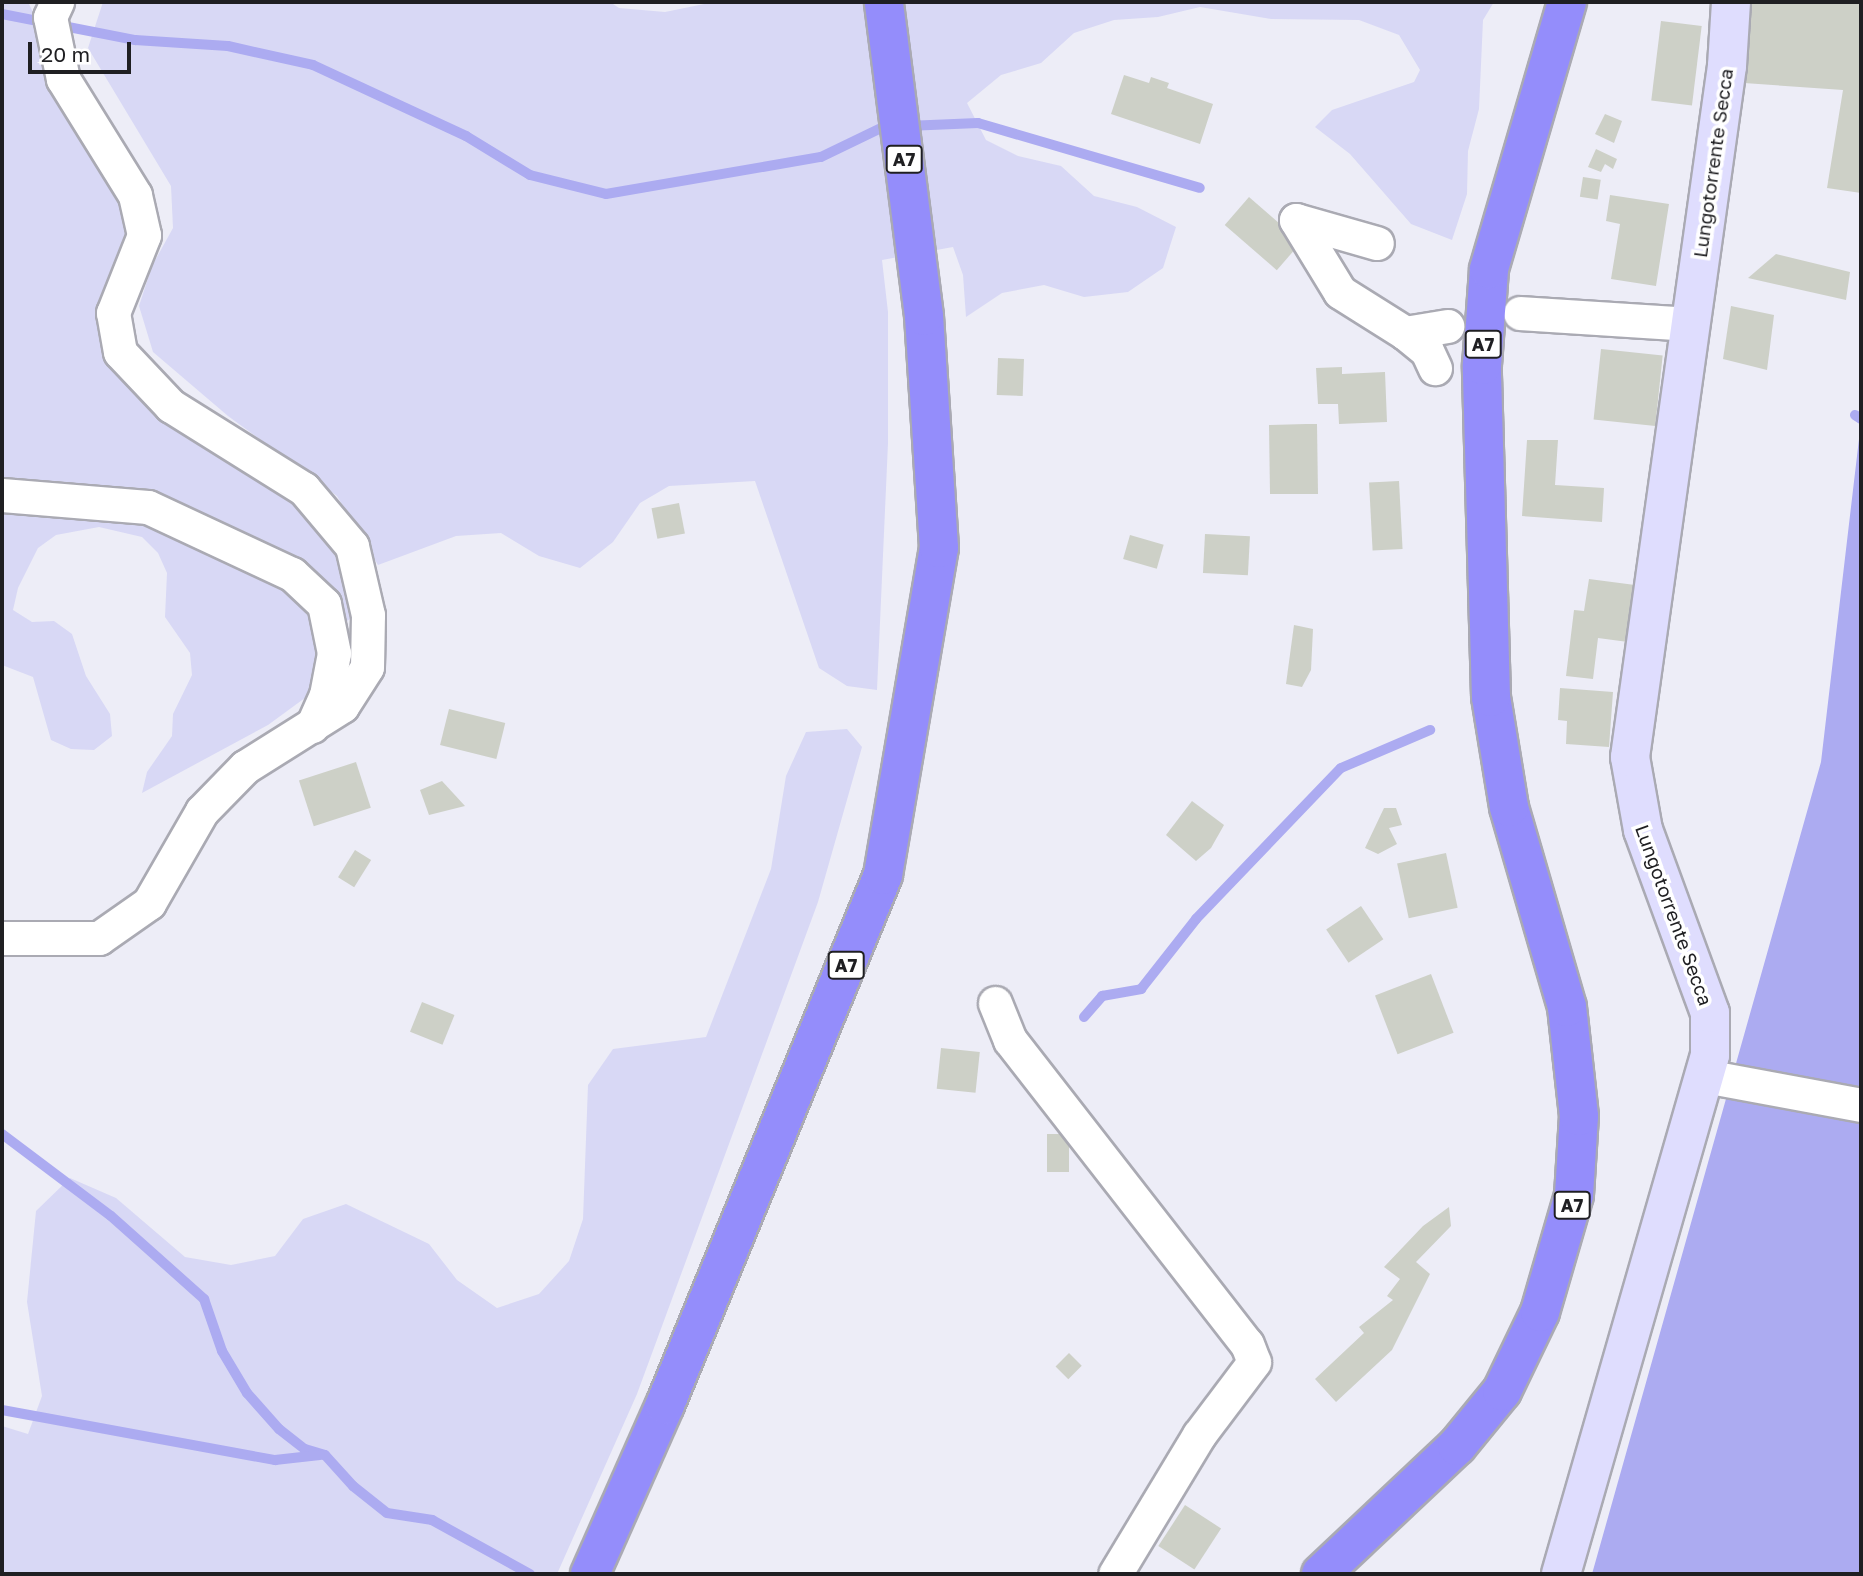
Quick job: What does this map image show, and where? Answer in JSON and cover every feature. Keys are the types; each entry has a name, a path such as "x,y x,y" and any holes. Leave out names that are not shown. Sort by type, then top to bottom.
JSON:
{"highway":[{"name":"A7","path":"590,1574 665,1405 883,875 939,548 924,316 884,2"},
{"name":"A7","path":"1321,1574 1457,1446 1502,1391 1557,1266 1574,1195 1579,1116 1567,1007 1509,807 1491,697 1482,365 1489,269 1567,2"}],"main road":[{"name":"Lungotorrente Secca","path":"1561,1574 1723,1080 1711,1046 1710,1013 1643,830 1630,757 1727,66 1731,2"}],"street":[{"path":"2,938 99,937 149,903 202,811 245,767 312,729 342,706 367,667 368,615 352,546 304,489 171,406 120,352 113,313 144,235 135,195 63,79 50,17 57,2"},
{"path":"1377,243 1296,220 1340,292 1405,333 1427,351 1435,368"},
{"path":"1520,313 1690,324"},
{"path":"1405,333 1447,326"},
{"path":"2,495 148,507 292,574 324,604 334,653 326,695 312,729"},
{"path":"995,1003 1010,1040 1247,1343 1254,1362 1199,1435 1115,1574"},
{"path":"1723,1080 1861,1105"}],"shaded area":[{"path":"2,2 28,2 125,199 131,236 102,305 158,412 221,458 289,496 341,552 361,612 327,634 309,695 268,725 142,793 147,772 172,736 173,714 192,675 190,653 165,617 167,573 158,553 142,537 99,527 56,535 38,548 18,588 13,610 32,622 54,621 72,634 86,676 110,714 112,736 94,750 71,749 51,740 33,677 2,665"},
{"path":"103,2 610,2 619,8 665,12 714,2 1494,2 1483,20 1479,109 1468,151 1467,194 1452,240 1411,224 1350,154 1315,127 1332,110 1414,82 1420,70 1399,35 1359,20 1271,19 1200,7 1158,17 1114,20 1074,33 1041,63 1001,75 967,103 986,140 1018,156 1061,166 1094,196 1137,207 1176,227 1163,268 1128,292 1084,297 1044,285 1002,293 966,317 963,275 953,247 882,260 888,312 888,443 877,690 847,686 819,668 755,481 669,486 640,503 613,542 580,568 539,556 501,533 456,536 378,565 337,496 228,416 153,352 139,306 152,266 173,228 171,186 88,48"},
{"path":"847,729 862,747 818,902 637,1394 557,1574 2,1574 2,1426 28,1434 42,1396 27,1302 36,1211 70,1178 116,1198 185,1257 231,1265 275,1256 303,1219 346,1204 429,1244 457,1280 497,1308 539,1294 569,1261 583,1219 588,1085 613,1049 706,1037 771,869 786,776 806,732"}],"water":[{"path":"1861,422 1861,1574 1592,1574 1821,762"}],"building":[{"path":"1749,2 1861,2 1861,193 1827,188 1843,90 1744,83"},
{"path":"1661,21 1702,26 1692,105 1651,100"},
{"path":"1124,75 1149,83 1151,77 1169,83 1167,88 1213,104 1200,144 1111,114"},
{"path":"1605,114 1622,121 1614,143 1595,134"},
{"path":"1596,149 1617,159 1613,169 1605,164 1601,172 1588,167"},
{"path":"1583,177 1601,180 1598,200 1580,197"},
{"path":"1610,195 1669,204 1656,286 1611,279 1620,224 1606,221"},
{"path":"1249,197 1301,242 1277,270 1225,225"},
{"path":"1776,254 1850,272 1846,300 1748,278"},
{"path":"1731,306 1774,315 1767,370 1723,359"},
{"path":"1601,349 1663,355 1655,426 1594,420"},
{"path":"998,358 1024,359 1023,396 997,395"},
{"path":"1342,367 1342,374 1385,372 1387,422 1339,424 1338,404 1318,404 1316,368"},
{"path":"1317,424 1318,494 1270,494 1269,425"},
{"path":"1527,440 1558,440 1555,485 1604,488 1602,522 1522,516"},
{"path":"1399,481 1403,549 1373,550 1369,483"},
{"path":"679,503 685,533 657,539 652,508"},
{"path":"1205,534 1250,536 1248,575 1203,573"},
{"path":"1130,535 1164,545 1157,569 1123,559"},
{"path":"1589,579 1635,585 1628,642 1598,638 1593,679 1566,676 1574,610 1584,611"},
{"path":"1294,625 1313,629 1311,670 1302,687 1286,684"},
{"path":"1560,688 1613,692 1609,747 1566,744 1567,721 1558,720"},
{"path":"449,709 505,723 496,759 440,745"},
{"path":"356,762 371,808 314,826 299,781"},
{"path":"442,781 465,806 429,815 420,790"},
{"path":"1192,801 1224,825 1211,848 1196,861 1166,835"},
{"path":"1384,808 1396,808 1402,825 1389,828 1397,844 1378,854 1365,848"},
{"path":"355,850 371,860 354,887 338,877"},
{"path":"1446,853 1458,908 1409,918 1397,863"},
{"path":"1361,906 1383,939 1349,963 1326,929"},
{"path":"1431,974 1454,1033 1398,1054 1375,996"},
{"path":"422,1002 454,1015 442,1045 410,1032"},
{"path":"941,1048 980,1052 976,1093 937,1089"},
{"path":"1047,1134 1069,1134 1069,1172 1047,1172"},
{"path":"1449,1207 1451,1226 1416,1262 1430,1274 1392,1350 1336,1402 1315,1379 1364,1333 1359,1327 1393,1300 1387,1296 1400,1279 1384,1267 1423,1226"},
{"path":"1069,1353 1082,1366 1068,1379 1056,1366"},
{"path":"1185,1505 1221,1528 1194,1570 1158,1546"}],"waterway":[{"path":"2,14 135,40 228,46 313,65 466,136 530,175 606,194 821,157 883,127 978,123 1200,188"},
{"path":"1855,415 1861,419"},
{"path":"1084,1017 1102,996 1141,989 1196,919 1341,768 1430,730"},
{"path":"2,1134 111,1216 204,1299 222,1351 247,1393 279,1429 305,1449 325,1455 353,1486 387,1513 432,1520 530,1574"},
{"path":"2,1410 275,1460 320,1455"}]}
